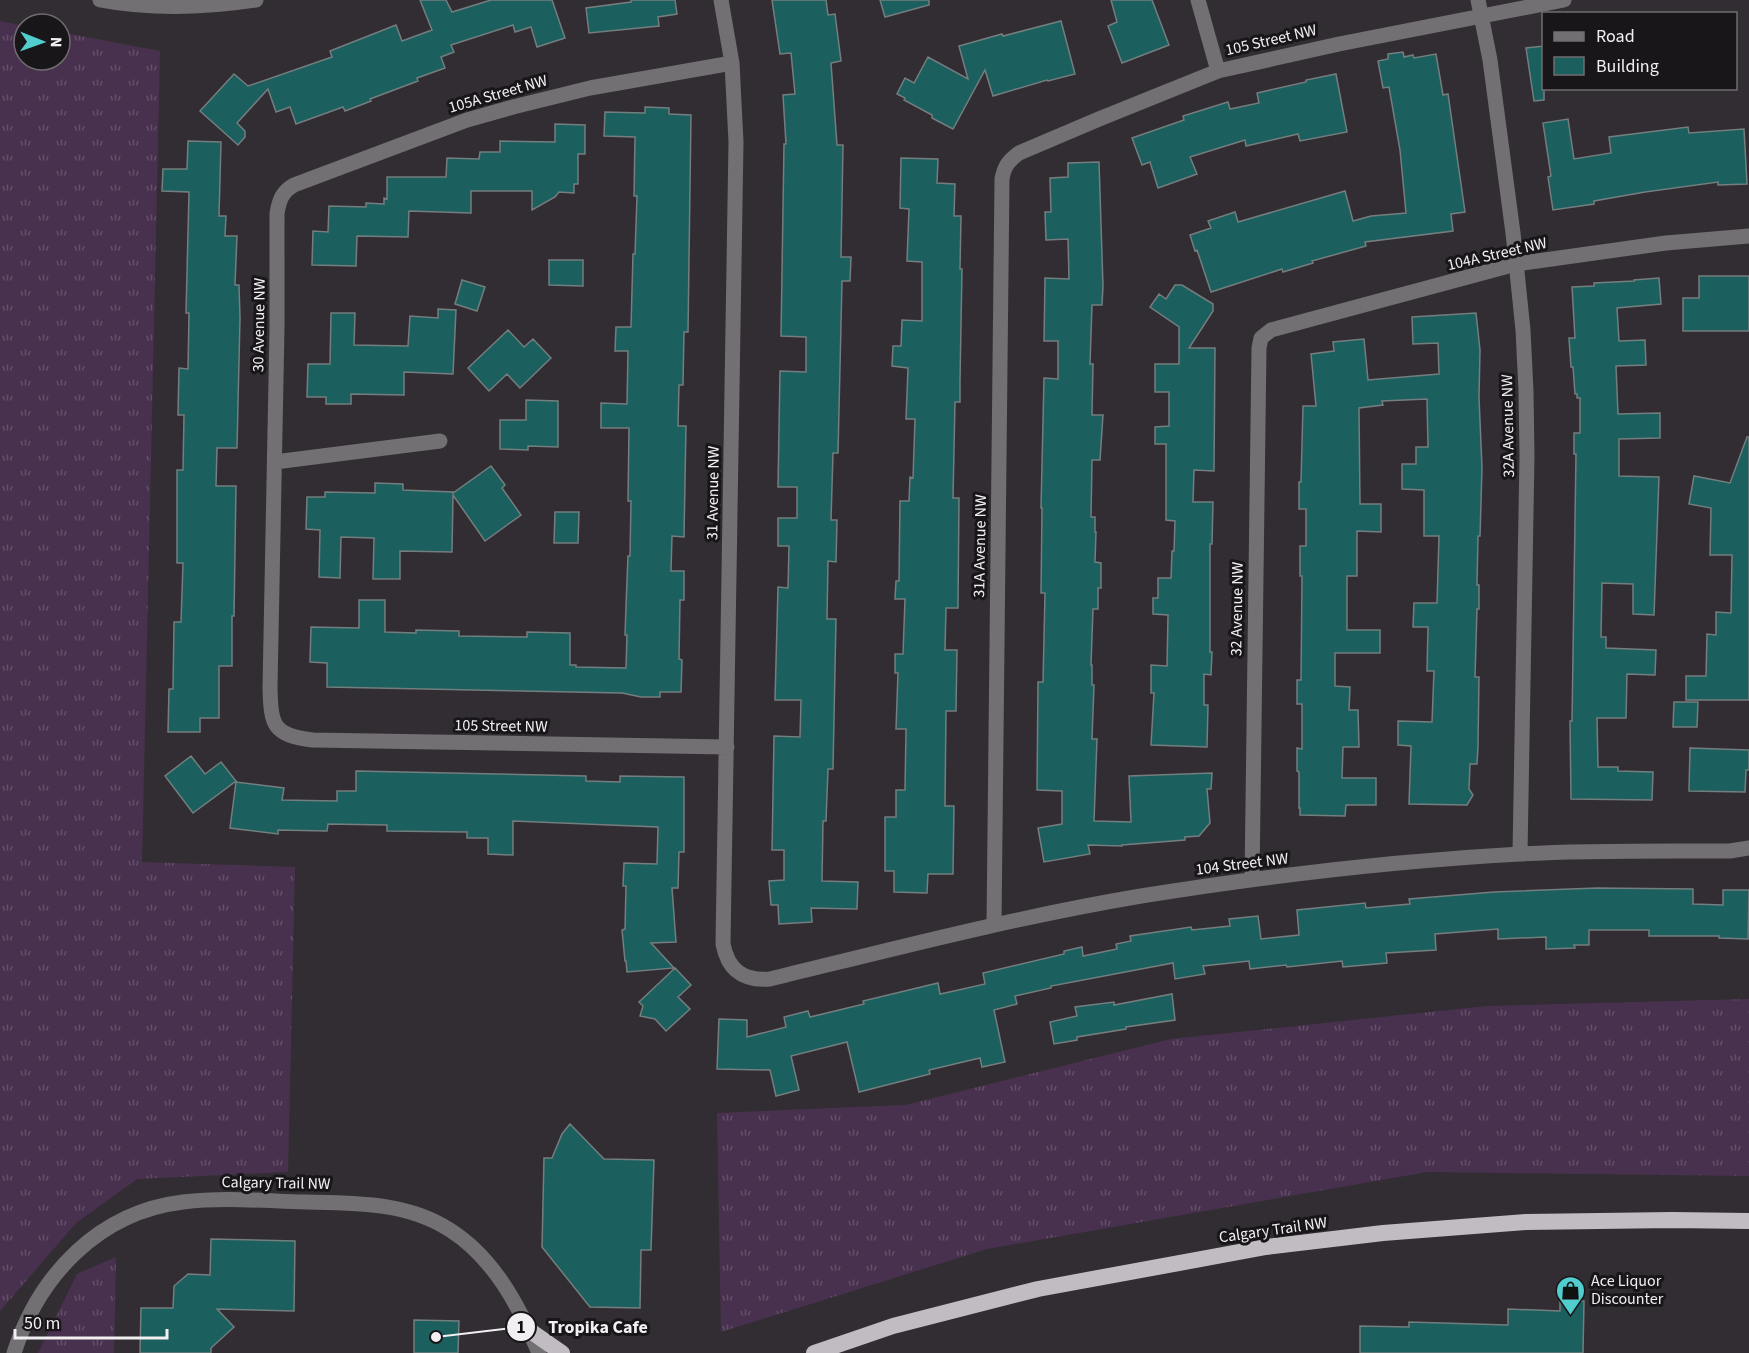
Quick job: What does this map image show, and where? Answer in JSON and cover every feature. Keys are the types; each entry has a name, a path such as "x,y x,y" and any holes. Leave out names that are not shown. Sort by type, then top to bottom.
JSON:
{"highway":[{"name":"Calgary Trail NW","path":"814,1353 893,1326 1038,1289 1266,1247 1383,1233 1526,1222 1749,1221"},
{"path":"529,1329 562,1353"}],"street":[{"path":"100,0 176,8 256,0"},
{"name":"31 Avenue NW","path":"721,0 732,63 736,142 723,944 725,956 730,964 738,972 748,977"},
{"path":"1198,0 1218,71"},
{"name":"32A Avenue NW","path":"1478,0 1490,60 1523,330 1527,446 1520,854"},
{"name":"105 Street NW","path":"1004,167 1011,158 1019,153 1218,71 1339,44 1564,0"},
{"name":"105A Street NW","path":"285,191 294,184 467,120 580,90 732,63"},
{"name":"31A Avenue NW","path":"994,925 1002,179 1004,167"},
{"name":"30 Avenue NW","path":"277,728 272,717 270,688 277,214 281,196 285,191"},
{"name":"104A Street NW","path":"1261,338 1271,330 1516,264 1666,243 1749,236"},
{"name":"32 Avenue NW","path":"1252,880 1259,348 1261,338"},
{"path":"275,462 440,441"},
{"name":"105 Street NW","path":"277,728 286,735 313,741 727,747"},
{"name":"104 Street NW","path":"748,977 758,980 770,979 994,925 1138,897 1252,880 1386,865 1520,854 1730,851 1749,848"},
{"name":"Calgary Trail NW","path":"14,1353 26,1320 38,1299 56,1274 82,1246 118,1223 139,1213 171,1204 208,1200 352,1203 409,1211 432,1219 462,1238 491,1267 513,1300 539,1353"}],"green space":[{"path":"0,21 12,24 12,72 72,72 72,34 160,51 142,862 295,867 288,1172 137,1179 76,1223 0,1311"},
{"path":"1749,999 1749,1176 1427,1172 987,1249 721,1332 717,1113 905,1105 1171,1039 1487,1006"},
{"path":"116,1257 114,1353 38,1353 77,1274"}],"building":[{"path":"420,0 446,0 452,12 491,0 552,0 565,38 537,47 531,27 515,32 513,25 451,45 454,52 441,57 445,68 417,78 418,81 345,111 343,107 296,124 290,107 276,112 268,89 237,123 245,131 245,137 238,145 200,111 234,74 248,86 332,57 330,51 396,25 402,41 432,30"},
{"path":"631,0 675,0 677,14 658,17 659,26 589,33 586,8 631,2"},
{"path":"772,0 826,0 828,15 835,14 841,61 831,63 837,145 843,145 841,257 851,257 850,281 842,281 838,453 833,453 831,520 837,520 836,562 828,561 827,619 836,619 833,769 828,769 826,821 823,821 822,881 858,882 857,909 811,908 812,922 779,924 778,905 771,905 769,881 784,880 784,850 772,850 774,736 800,737 801,700 775,700 778,587 788,588 789,546 778,546 778,518 797,518 797,487 778,487 780,371 806,372 806,337 781,336 784,144 786,144 783,95 795,94 791,53 780,54"},
{"path":"880,0 929,0 929,5 885,17"},
{"path":"1111,0 1152,0 1169,45 1122,63 1108,26 1117,22"},
{"path":"1061,21 1075,74 993,96 985,70 953,129 932,118 932,115 897,94 905,78 914,83 928,57 968,79 959,46"},
{"path":"1542,46 1544,100 1534,101 1526,48"},
{"path":"1403,52 1404,57 1413,55 1414,58 1436,54 1443,95 1448,94 1465,212 1451,214 1453,231 1365,242 1366,246 1312,261 1313,263 1283,272 1282,269 1211,292 1190,235 1211,228 1208,221 1235,212 1238,222 1345,191 1353,221 1371,216 1406,213 1400,150 1389,87 1383,88 1378,61 1388,59 1388,54"},
{"path":"1336,74 1347,132 1300,141 1298,134 1246,146 1245,140 1190,157 1197,174 1158,188 1150,162 1142,165 1132,138 1184,120 1183,116 1228,102 1230,109 1259,103 1257,93"},
{"path":"645,107 669,108 669,114 691,115 688,332 684,332 683,385 679,385 678,426 686,426 684,537 672,536 671,571 684,571 684,600 680,600 681,692 660,692 660,697 641,697 622,693 327,687 327,663 310,662 311,627 359,628 359,600 385,600 385,632 459,631 459,636 527,637 527,632 570,633 570,665 626,668 627,635 625,635 631,501 628,501 629,428 601,428 601,403 627,404 628,351 615,351 616,327 631,327 637,196 634,196 635,137 604,136 605,112 645,113"},
{"path":"1568,119 1574,159 1611,153 1609,137 1688,127 1689,133 1744,129 1747,184 1718,185 1718,182 1645,192 1594,201 1594,204 1553,210 1548,177 1551,176 1543,123"},
{"path":"555,124 585,125 585,154 578,154 578,184 574,184 574,193 559,192 555,197 532,210 532,191 471,191 471,213 409,211 408,237 357,236 356,266 312,265 313,231 328,232 329,206 366,207 366,203 384,204 384,198 387,199 387,177 446,177 447,158 479,159 480,152 500,152 500,141 555,142"},
{"path":"188,141 221,142 219,216 226,216 225,236 237,236 235,285 239,285 240,318 237,448 217,448 216,486 236,486 234,616 232,616 232,666 219,666 219,718 200,718 200,732 168,732 169,689 173,689 174,622 181,622 183,563 177,563 177,470 183,470 184,415 178,415 179,368 188,369 189,313 186,313 189,192 162,191 163,169 187,169"},
{"path":"901,158 938,159 937,183 955,184 954,216 961,216 960,402 955,402 953,498 959,498 958,608 946,608 945,650 957,650 956,711 946,711 945,806 954,806 953,874 928,874 927,893 894,892 894,871 885,871 885,817 896,817 896,790 905,790 906,729 896,729 898,673 895,673 895,654 903,654 905,599 895,599 896,581 899,581 900,501 909,501 910,477 913,478 915,419 906,419 908,368 892,366 893,346 901,346 902,320 922,321 922,262 907,261 909,209 900,208"},
{"path":"1099,162 1103,286 1102,305 1092,305 1090,364 1093,364 1092,415 1103,415 1100,460 1092,460 1091,517 1095,517 1095,562 1101,563 1098,609 1093,609 1091,665 1092,685 1094,685 1092,739 1097,739 1094,821 1131,822 1129,776 1212,773 1211,789 1207,789 1210,823 1199,836 1185,837 1185,840 1122,846 1088,845 1090,854 1044,862 1038,828 1062,824 1062,791 1037,790 1038,682 1043,682 1045,593 1041,593 1044,378 1058,379 1058,341 1044,341 1045,278 1069,279 1068,239 1046,240 1045,212 1051,212 1050,178 1068,177 1068,163"},
{"path":"549,260 583,260 583,286 549,285"},
{"path":"1699,276 1749,276 1749,331 1683,331 1683,298 1699,298"},
{"path":"1659,278 1661,304 1617,308 1619,341 1645,340 1646,365 1616,366 1618,414 1660,413 1660,438 1619,439 1619,476 1659,477 1654,615 1633,614 1633,584 1602,583 1601,637 1606,637 1606,648 1656,650 1655,675 1627,674 1626,718 1597,718 1598,767 1618,767 1618,771 1653,772 1652,800 1571,799 1570,721 1572,721 1576,454 1574,454 1574,433 1580,433 1580,398 1577,398 1575,394 1569,338 1575,338 1572,287"},
{"path":"462,280 485,287 477,311 455,304"},
{"path":"1175,285 1182,285 1213,304 1213,311 1189,348 1215,348 1214,471 1194,470 1193,502 1213,502 1212,544 1210,544 1211,675 1204,674 1204,705 1208,705 1207,747 1151,745 1154,693 1151,693 1151,665 1167,666 1168,615 1153,614 1153,598 1158,598 1158,578 1171,578 1175,521 1166,520 1166,444 1155,444 1155,427 1169,426 1169,392 1155,392 1155,364 1179,364 1179,327 1150,307 1159,294 1166,299"},
{"path":"438,309 456,310 453,374 404,372 404,395 351,394 351,404 326,404 326,397 307,397 308,364 330,364 331,313 355,313 354,345 408,346 410,316 438,318"},
{"path":"1476,313 1480,350 1482,468 1475,677 1479,677 1478,746 1477,764 1470,764 1469,789 1473,795 1467,805 1409,804 1411,746 1398,745 1398,721 1432,722 1434,671 1427,671 1428,627 1413,627 1414,603 1437,603 1439,536 1424,536 1424,490 1402,489 1402,464 1416,464 1416,447 1428,447 1427,399 1382,401 1383,405 1359,408 1360,504 1381,504 1381,532 1357,531 1357,576 1347,576 1347,630 1380,630 1380,653 1335,653 1335,686 1350,687 1349,710 1358,710 1359,747 1343,747 1342,778 1376,778 1376,805 1346,805 1345,816 1300,815 1297,748 1302,749 1302,704 1297,704 1297,680 1301,680 1300,546 1306,546 1306,509 1299,509 1299,482 1301,482 1303,406 1316,406 1311,354 1334,351 1333,342 1364,339 1368,380 1439,374 1438,343 1413,344 1412,317"},
{"path":"508,330 524,347 533,339 551,358 520,388 507,374 489,391 468,368"},
{"path":"526,400 558,401 558,447 528,446 528,450 500,449 500,420 526,420"},
{"path":"1747,437 1749,437 1749,700 1686,700 1686,676 1706,676 1707,634 1716,635 1716,612 1731,613 1732,555 1710,555 1711,508 1689,504 1694,476 1730,483"},
{"path":"491,466 505,485 502,488 521,515 485,541 453,495 452,552 400,551 400,579 373,579 374,538 341,537 340,578 319,577 320,530 306,529 307,497 325,497 325,492 375,493 375,483 403,484 403,490 453,493"},
{"path":"555,512 579,512 578,543 554,543"},
{"path":"1674,702 1698,702 1697,727 1673,727"},
{"path":"1690,748 1749,750 1749,770 1746,770 1745,792 1689,791"},
{"path":"191,756 205,774 221,762 236,781 193,813 165,776"},
{"path":"356,771 586,776 586,781 620,782 620,776 684,777 684,852 679,852 678,888 672,888 676,942 651,943 674,968 627,972 625,961 622,930 625,929 624,863 657,864 658,827 513,821 513,855 488,854 488,838 467,838 467,832 387,831 387,825 328,824 327,831 278,830 278,834 230,828 236,782 284,788 282,800 337,801 337,791 356,791"},
{"path":"1597,888 1693,889 1693,904 1723,905 1723,890 1749,890 1748,939 1719,938 1719,936 1649,936 1649,930 1589,930 1589,945 1546,949 1546,937 1498,939 1498,929 1435,934 1436,950 1386,953 1387,963 1343,967 1342,961 1250,969 1249,961 1203,966 1205,974 1175,979 1173,963 1051,986 1051,988 1015,996 1017,1004 994,1010 1005,1062 982,1067 980,1058 929,1070 930,1074 859,1092 847,1042 791,1056 799,1090 776,1096 770,1070 717,1069 719,1019 747,1020 747,1037 786,1027 784,1017 808,1011 810,1017 864,1004 863,1001 938,983 940,994 954,991 985,984 983,973 1064,954 1064,951 1082,947 1083,956 1117,949 1116,944 1131,941 1130,936 1191,927 1192,930 1230,926 1229,919 1258,916 1261,939 1299,935 1297,910 1365,903 1366,908 1410,904 1409,899 1494,892"},
{"path":"675,968 691,985 678,997 690,1009 666,1031 655,1019 640,1016 643,1006 639,1002"},
{"path":"1172,994 1175,1020 1126,1027 1126,1029 1077,1037 1077,1040 1054,1044 1050,1022 1077,1016 1075,1007 1114,1002 1114,1005"},
{"path":"570,1124 604,1159 654,1160 651,1250 641,1250 640,1308 590,1307 542,1247 544,1158 552,1158 562,1134"},
{"path":"211,1239 295,1241 294,1311 217,1309 234,1327 211,1348 211,1353 140,1353 141,1308 173,1308 174,1286 188,1274 210,1275"},
{"path":"1560,1301 1584,1301 1583,1353 1360,1353 1360,1326 1409,1327 1409,1322 1508,1325 1508,1309 1560,1311"},
{"path":"414,1320 459,1321 458,1353 414,1353"}],"place":[{"name":"Ace Liquor Discounter","path":"1570,1316"},
{"name":"Tropika Cafe","path":"436,1337"}]}
